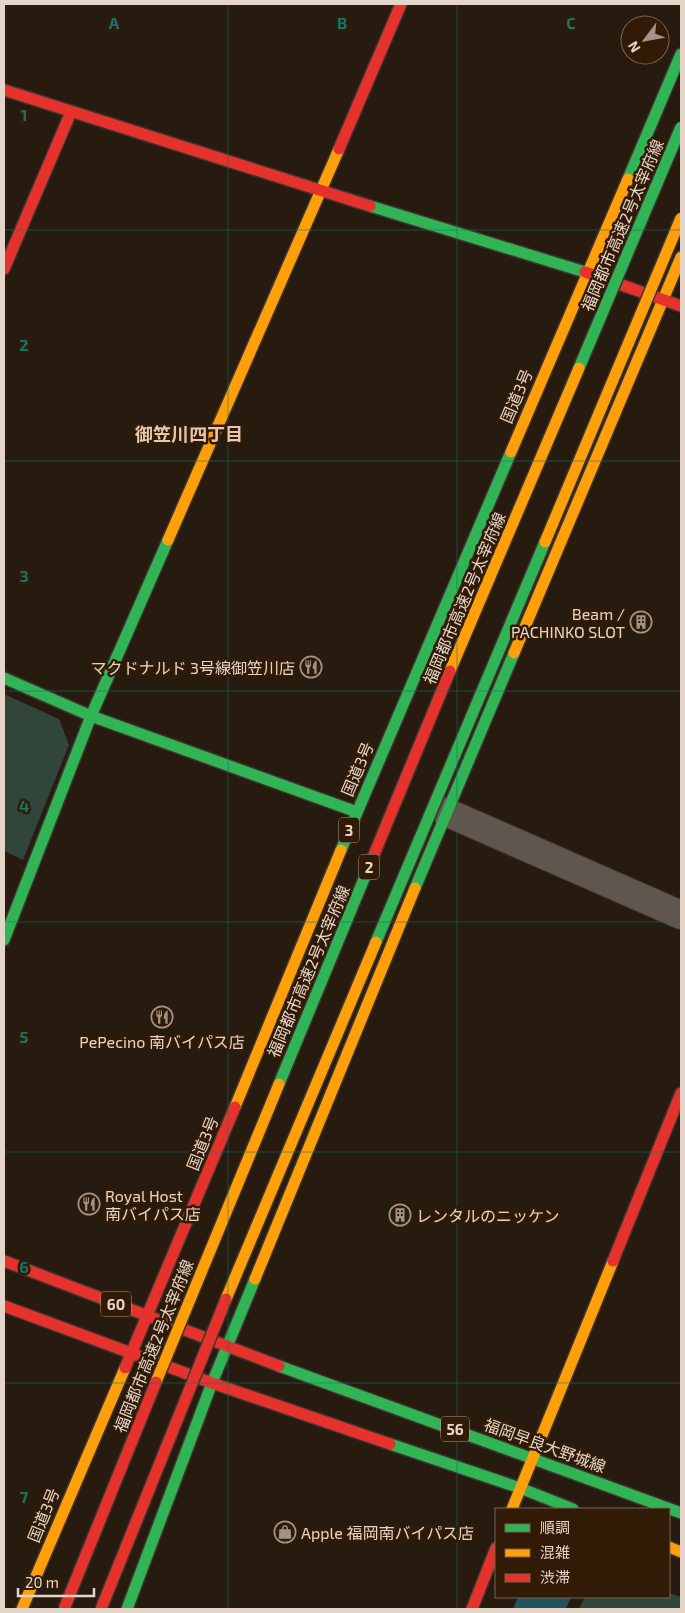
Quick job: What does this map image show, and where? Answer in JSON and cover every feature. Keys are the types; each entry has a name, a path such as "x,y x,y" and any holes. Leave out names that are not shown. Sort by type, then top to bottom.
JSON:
{"main road":[{"path":"4,940 90,716 402,4"},
{"name":"国道3号","path":"22,1609 70,1493 148,1317 357,812 586,272 681,54"},
{"path":"4,90 321,192 586,272 681,306"},
{"path":"4,269 71,112"},
{"name":"福岡都市高速2号太宰府線","path":"64,1609 200,1272 681,127"},
{"name":"2","path":"101,1609 243,1258 681,218"},
{"path":"127,1609 212,1383 446,812 681,257"},
{"path":"4,678 90,716 357,812"},
{"path":"512,1508 680,1100"},
{"name":"60","path":"4,1261 227,1347"},
{"name":"60","path":"4,1306 212,1383"},
{"name":"福岡早良大野城線","path":"227,1347 668,1508"},
{"name":"56","path":"212,1383 520,1488 570,1508"},
{"path":"472,1609 495,1551"}],"street":[{"path":"446,812 681,914"}],"green space":[{"path":"4,694 59,719 69,745 23,860 4,851"},
{"path":"670,1593 681,1597 681,1609 579,1609 584,1598 670,1598"}],"water":[{"path":"518,1598 571,1598 566,1609 513,1609"}],"traffic: fast":[{"path":"628,179 681,54"},
{"path":"579,368 681,127"},
{"path":"370,206 585,272"},
{"path":"341,850 511,452"},
{"path":"4,940 91,716 168,540"},
{"path":"376,942 545,542"},
{"path":"415,888 514,653"},
{"path":"4,678 91,716 357,812"},
{"path":"279,1084 373,857"},
{"path":"127,1609 212,1383 255,1279"},
{"path":"279,1366 667,1508"},
{"path":"390,1444 520,1488 570,1508"},
{"path":"670,1509 681,1513"}],"traffic: slow":[{"path":"168,540 339,149"},
{"path":"511,452 628,179"},
{"path":"545,542 681,218"},
{"path":"514,653 681,257"},
{"path":"450,671 579,368"},
{"path":"235,1107 341,850"},
{"path":"255,1279 415,888"},
{"path":"226,1299 376,942"},
{"path":"156,1382 279,1084"},
{"path":"512,1508 613,1261"},
{"path":"22,1609 125,1368"},
{"path":"670,1547 681,1552"}],"traffic: jam":[{"path":"339,149 401,4"},
{"path":"4,90 370,206"},
{"path":"4,269 71,112"},
{"path":"585,272 681,306"},
{"path":"373,857 450,671"},
{"path":"613,1261 681,1093"},
{"path":"125,1368 235,1107"},
{"path":"4,1261 279,1366"},
{"path":"101,1609 226,1299"},
{"path":"4,1306 212,1383 390,1444"},
{"path":"64,1609 156,1382"},
{"path":"472,1609 495,1551"}],"place":[{"name":"Beam / PACHINKO SLOT","path":"641,622"},
{"name":"マクドナルド 3号線御笠川店","path":"311,667"},
{"name":"PePecino 南バイパス店","path":"162,1017"},
{"name":"Royal Host 南バイパス店","path":"89,1204"},
{"name":"レンタルのニッケン","path":"400,1215"},
{"name":"Apple 福岡南バイパス店","path":"285,1532"}],"district":[{"name":"御笠川四丁目","path":"189,434"}]}
